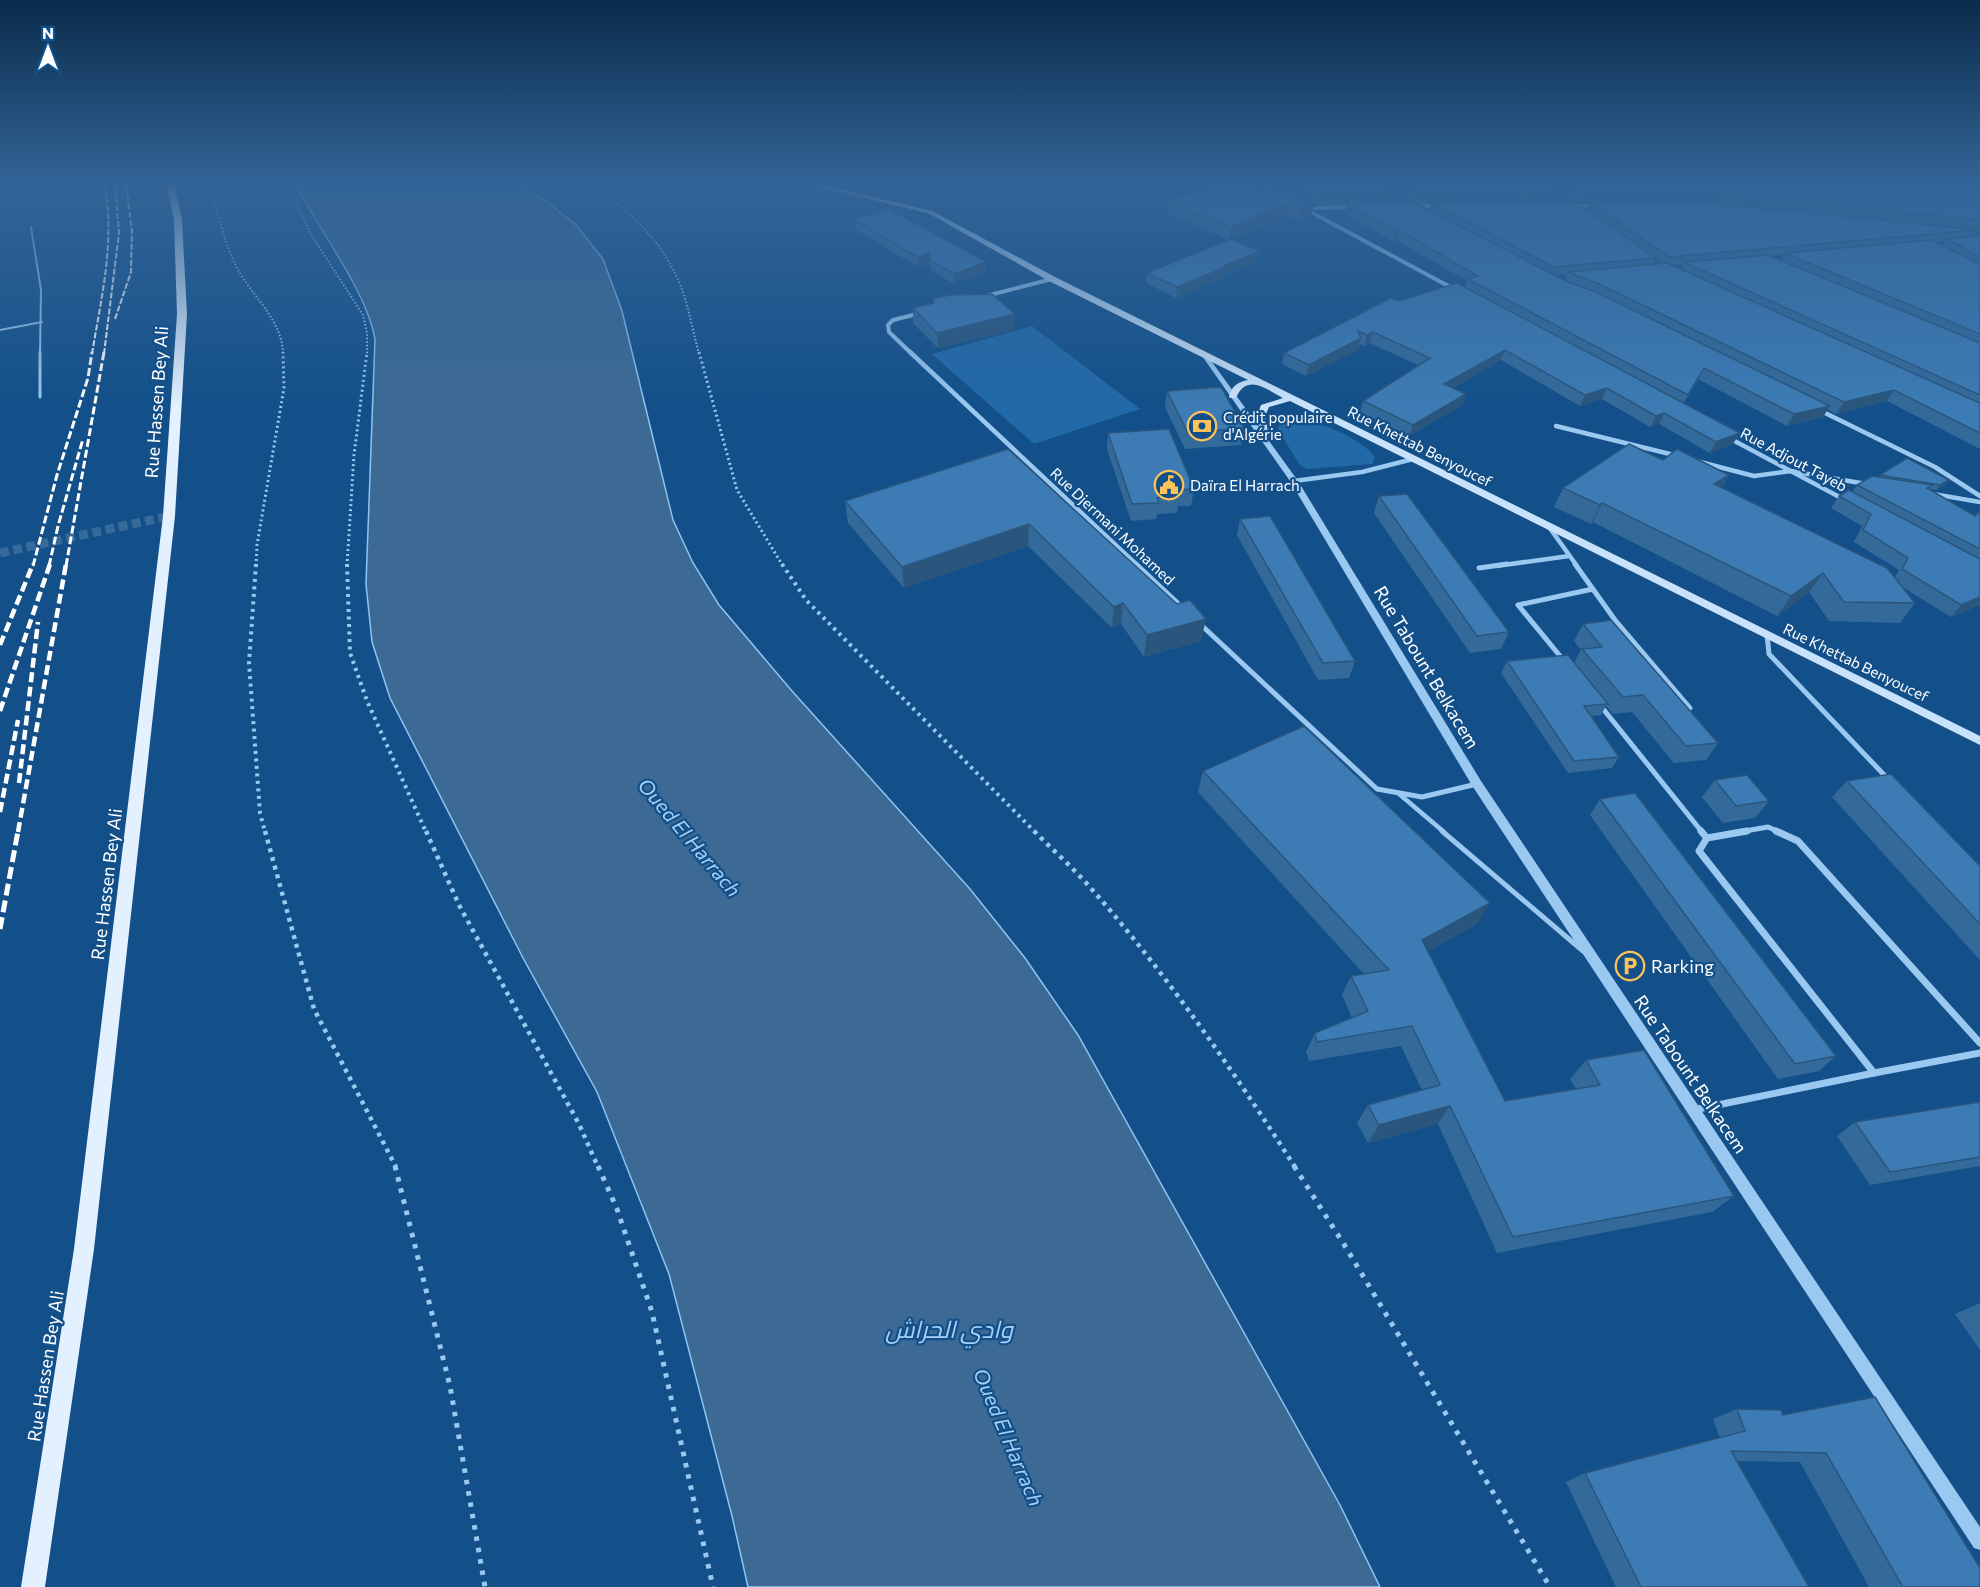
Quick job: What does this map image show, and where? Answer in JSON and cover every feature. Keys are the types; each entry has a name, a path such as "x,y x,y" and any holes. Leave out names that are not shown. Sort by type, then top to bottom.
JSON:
{"main road":[{"name":"Rue Hassen Bey Ali","path":"33,1587 85,1238 169,516 182,314 180,258"},
{"name":"Rue Khettab Benyoucef","path":"1014,258 1980,741"},
{"path":"1233,396 1236,387 1260,382"},
{"path":"1265,438 1262,416 1265,405 1291,398"}],"street":[{"path":"1396,258 1462,294"},
{"path":"984,296 1052,279"},
{"name":"Rue Djermani Mohamed","path":"927,311 893,320 888,325 889,332 1185,610"},
{"name":"Rue Tabount Belkacem","path":"1202,352 1294,481 1477,784 1980,1542"},
{"path":"1818,409 1935,466 1980,496"},
{"path":"1556,426 1754,476 1791,471 1874,485"},
{"name":"Rue Adjout Tayeb","path":"1720,433 1854,505"},
{"path":"1294,481 1362,472 1413,459"},
{"path":"1921,493 1980,502"},
{"path":"1548,526 1615,621 1690,708"},
{"path":"1479,568 1569,556"},
{"path":"1571,670 1518,605 1593,589"},
{"path":"1194,618 1377,789 1422,797 1477,784"},
{"path":"1767,635 1769,654 1891,783"},
{"path":"1594,698 1707,838"},
{"path":"1874,1073 1699,851 1707,838 1767,827 1798,841 1980,1043"},
{"path":"1693,1110 1980,1053"}],"lane":[{"path":"36,258 41,290 42,322 40,397"},
{"path":"0,330 42,322"},
{"path":"1398,793 1592,959"}],"path":[{"path":"234,258 237,268 264,307 282,341 284,388 257,545 249,663 260,813 314,1008 394,1161 450,1386 485,1587"},
{"path":"326,258 363,315 367,333 354,454 347,559 350,653 367,701 459,905 579,1124 617,1209 652,1312 713,1587"},
{"path":"666,258 681,287 737,490 767,542 800,590 890,687 1088,885 1158,969 1237,1077 1269,1126 1345,1246 1550,1587"}],"shaded area":[{"path":"1032,326 1140,409 1034,444 932,354"},
{"path":"1292,416 1324,425 1350,437 1370,451 1375,458 1372,464 1307,469 1300,465 1278,430 1280,421"}],"water":[{"name":"وادي الحراش","path":"340,258 603,259 622,311 673,520 693,563 719,605 792,691 970,889 1025,958 1078,1035 1340,1505 1380,1587 748,1587 732,1516 669,1274 597,1092 523,958 390,698 372,642 366,584 375,339 362,301"}],"building":[{"path":"930,258 979,258 986,262 954,274"},
{"path":"1184,258 1243,258 1177,287 1147,273"},
{"path":"1447,258 1522,258 1830,406 1794,414 1704,368 1688,395 1468,279 1478,276"},
{"path":"1537,258 1655,258 1554,267"},
{"path":"1731,258 1775,258 1980,343 1980,395 1684,262"},
{"path":"1797,258 1967,258 1980,265 1980,334"},
{"path":"1667,263 1980,403 1980,433 1894,390 1844,402 1599,284 1568,272"},
{"path":"1457,283 1740,433 1716,442 1664,413 1656,416 1607,388 1585,395 1505,350 1444,384 1466,394 1413,425 1363,401 1430,358 1373,332 1367,335 1358,331 1361,338 1309,365 1284,353 1391,298 1399,301"},
{"path":"992,294 1015,314 937,333 913,308 934,303 933,299 949,295"},
{"path":"1221,387 1244,428 1188,433 1167,391"},
{"path":"1169,429 1194,489 1178,490 1180,496 1157,498 1159,503 1132,504 1108,433"},
{"path":"1629,444 1663,460 1677,449 1729,475 1714,484 1887,568 1915,603 1844,602 1823,573 1791,596 1602,503 1600,505 1563,488"},
{"path":"1008,449 1177,604 1190,600 1206,619 1147,635 1123,603 1114,607 1029,524 902,567 845,501"},
{"path":"1907,458 1949,480 1940,485 1880,475"},
{"path":"1872,476 1933,485 1927,488 1975,516 1980,511 1980,549 1857,485"},
{"path":"1849,490 1980,559 1980,597 1961,605 1902,569 1908,558 1863,530 1871,514 1839,496"},
{"path":"1407,494 1509,632 1477,636 1379,496"},
{"path":"1270,516 1355,661 1323,663 1240,519"},
{"path":"1611,620 1718,743 1686,746 1643,695 1623,697 1582,649 1602,647 1583,624"},
{"path":"1568,655 1608,704 1584,706 1619,757 1574,761 1507,661"},
{"path":"1304,726 1490,903 1422,940 1505,1101 1600,1085 1586,1060 1644,1050 1734,1196 1513,1237 1450,1106 1379,1125 1368,1105 1440,1085 1412,1026 1317,1042 1315,1033 1368,1011 1351,976 1389,970 1203,771"},
{"path":"1891,774 1980,866 1980,924 1847,781"},
{"path":"1747,775 1769,801 1736,806 1715,780"},
{"path":"1635,793 1836,1056 1795,1064 1600,799"},
{"path":"1980,1102 1980,1157 1890,1172 1855,1122"},
{"path":"1875,1397 1980,1568 1980,1587 1903,1587 1826,1453 1731,1451 1809,1587 1641,1587 1585,1473 1745,1431 1737,1409 1781,1410 1783,1415"}],"tunnel":[{"path":"0,553 169,516"}],"railway":[{"path":"92,354 107,258"},
{"path":"104,354 116,258"},
{"path":"115,319 131,272 131,258"},
{"path":"33,566 57,475 88,378 92,352"},
{"path":"66,566 104,352"},
{"path":"49,566 83,439"},
{"path":"0,645 33,564"},
{"path":"0,711 50,564"},
{"path":"18,832 66,564"},
{"path":"19,783 38,622"},
{"path":"0,812 18,720"},
{"path":"0,929 18,831"}],"place":[{"name":"Crédit populaire d'Algérie","path":"1202,426"},
{"name":"Daïra El Harrach","path":"1169,485"},
{"name":"Rarking","path":"1630,966"}],"water label":[{"name":"Oued El Harrach","path":"690,837"},
{"name":"Oued El Harrach","path":"1009,1437"}]}
